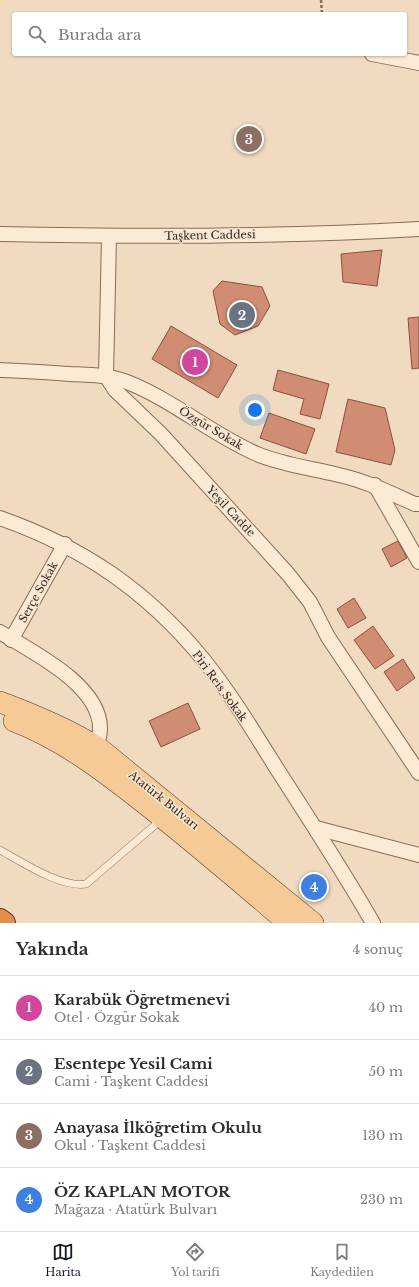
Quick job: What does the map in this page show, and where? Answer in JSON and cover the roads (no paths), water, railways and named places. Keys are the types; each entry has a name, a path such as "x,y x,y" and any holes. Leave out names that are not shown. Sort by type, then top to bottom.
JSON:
{"highway":[{"path":"0,920 4,923"}],"main road":[{"name":"Atatürk Bulvarı","path":"0,702 48,720 97,747 236,858 313,923"},
{"name":"Atatürk Bulvarı","path":"0,715 32,728 95,765 163,818 288,923"}],"street":[{"path":"382,56 419,63"},
{"name":"Taşkent Caddesi","path":"0,234 109,237 344,233 419,229"},
{"path":"106,376 109,237"},
{"name":"Özgür Sokak","path":"0,370 106,376 126,381 194,417 226,439 257,454 281,462 376,485 415,504 419,504"},
{"name":"Yeşil Cadde","path":"106,376 115,390 161,434 288,574 310,602 328,637 419,773"},
{"path":"376,485 419,562"},
{"name":"Piri Reis Sokak","path":"0,518 36,531 65,544 121,579 167,619 203,659 236,705 316,828 373,923"},
{"name":"Serçe Sokak","path":"6,636 65,544"},
{"path":"6,636 58,669 83,690 96,709 100,728 97,747"},
{"path":"316,828 419,855"}],"lane":[{"path":"0,850 41,872 75,886 86,884 163,818"}],"place":[{"name":"Anayasa İlköğretim Okulu","path":"249,139"},
{"name":"Esentepe Yesil Cami","path":"242,315"},
{"name":"Karabük Öğretmenevi","path":"195,362"},
{"name":"ÖZ KAPLAN MOTOR","path":"314,887"}]}
